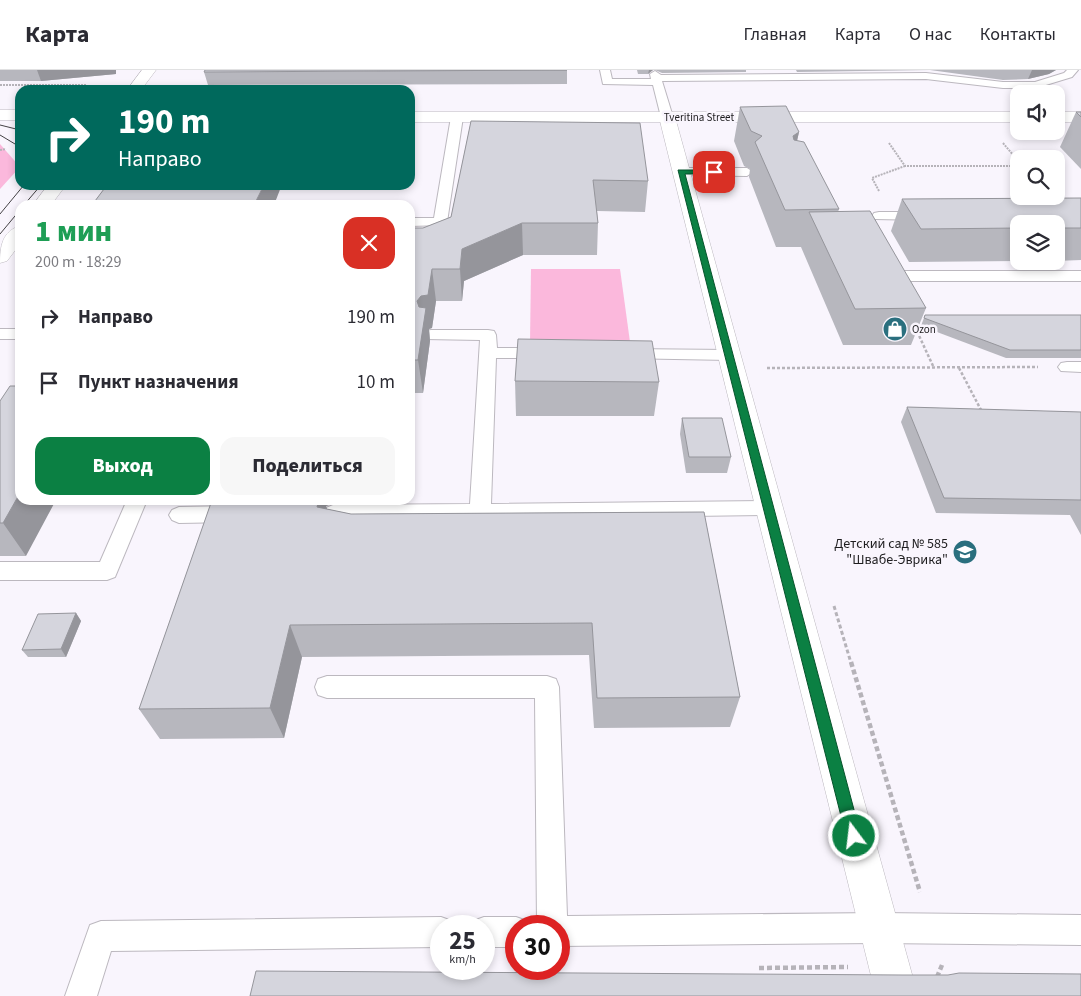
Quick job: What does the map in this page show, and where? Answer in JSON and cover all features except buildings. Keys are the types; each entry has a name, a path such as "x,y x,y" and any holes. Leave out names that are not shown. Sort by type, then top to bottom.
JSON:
{"street":[{"path":"138,85 149,70"},
{"path":"0,114 15,115"},
{"name":"Tveritina Street","path":"415,117 1010,117"},
{"path":"666,117 897,996"},
{"path":"1065,117 1081,117"},
{"path":"46,200 54,190"},
{"path":"0,257 15,238"}],"lane":[{"path":"605,70 607,82 656,78 926,76 1003,86 1036,85 1068,75 1073,70"},
{"path":"656,78 666,117"},
{"path":"415,222 440,222 457,117"},
{"path":"681,172 747,172"},
{"path":"879,216 942,216"},
{"path":"885,262 892,276 1081,276"},
{"path":"0,334 15,334"},
{"path":"431,336 488,335 480,512"},
{"path":"488,352 565,353"},
{"path":"613,354 729,354"},
{"path":"0,571 107,571 135,505"},
{"path":"333,514 768,508"},
{"path":"179,514 209,516 233,514"},
{"path":"327,687 547,687 552,915"},
{"path":"570,931 879,928 1081,930"},
{"path":"81,996 101,936 430,932"}],"path":[{"path":"0,85 87,85"},
{"path":"886,137 905,166"},
{"path":"0,150 6,149"},
{"path":"882,197 872,178 905,166 1010,166"},
{"path":"915,326 934,368"},
{"path":"763,368 1074,367"},
{"path":"959,368 984,415"},
{"path":"834,606 913,869"},
{"path":"755,968 952,966"}],"shaded area":[{"path":"0,144 15,161 15,172 0,189"},
{"path":"531,269 620,269 630,342 530,343"}],"tram line":[{"path":"0,125 15,129"},
{"path":"0,135 15,144"},
{"path":"0,214 20,190"},
{"path":"28,200 37,190"},
{"path":"0,234 15,216"}],"place":[{"name":"Ozon","path":"895,329"},
{"name":"Детский сад № 585 \"Швабе-Эврика\"","path":"965,552"}],"route":[{"path":"714,172 681,172 854,836"}]}
